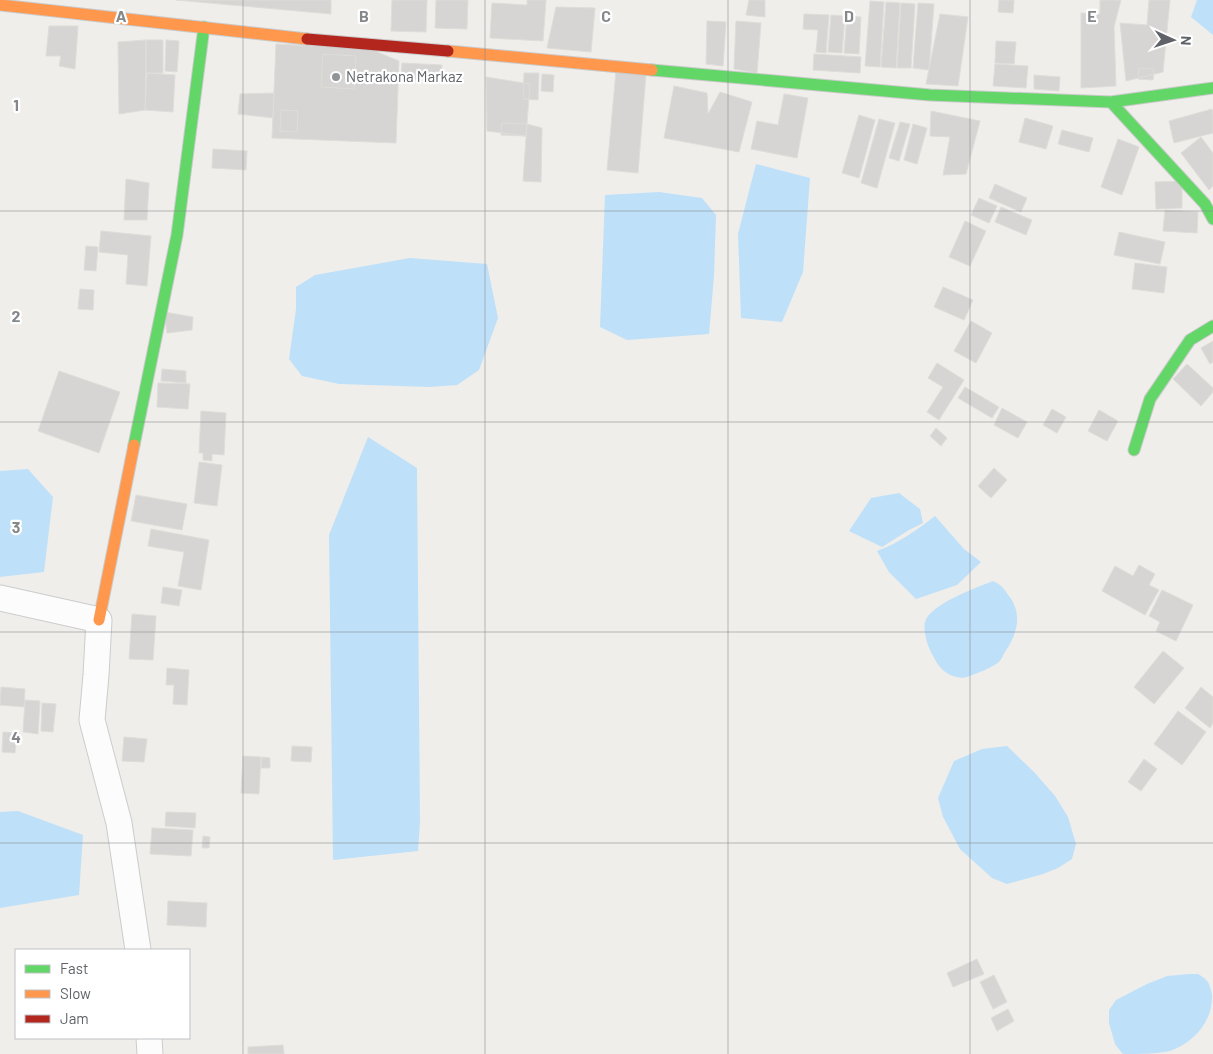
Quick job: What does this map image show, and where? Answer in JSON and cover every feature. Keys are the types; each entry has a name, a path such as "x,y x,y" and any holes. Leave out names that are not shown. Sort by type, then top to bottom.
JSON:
{"main road":[{"path":"0,5 321,40 920,95 1111,102 1213,88"},
{"path":"99,620 177,235 204,27"},
{"path":"1111,102 1205,204 1213,219"},
{"path":"1134,450 1150,399 1190,340 1213,326"}],"street":[{"path":"0,598 99,620 92,720 119,822 138,949"},
{"path":"149,1039 150,1054"}],"water":[{"path":"1197,0 1213,0 1213,35 1191,17"},
{"path":"756,164 810,178 803,272 782,322 741,318 738,234"},
{"path":"659,192 702,198 716,215 714,276 709,334 627,340 600,327 605,195"},
{"path":"410,258 487,264 498,318 479,370 457,385 429,387 339,384 302,376 289,359 296,309 296,287 315,275"},
{"path":"368,437 417,468 420,822 418,851 333,860 329,535"},
{"path":"28,469 53,497 44,572 0,577 0,471"},
{"path":"899,493 920,509 923,523 882,547 849,531 871,498"},
{"path":"935,516 964,549 981,562 957,585 916,599 889,572 877,551 908,536"},
{"path":"993,581 1004,589 1016,610 1017,624 1013,639 1000,661 994,665 966,677 959,678 953,676 945,672 935,659 927,641 925,622 935,609 944,603"},
{"path":"1007,746 1035,773 1055,796 1068,817 1076,844 1072,859 1058,868 1007,884 992,878 960,849 943,817 938,798 954,761 982,749"},
{"path":"18,811 83,835 79,895 0,908 0,812"},
{"path":"1198,974 1205,979 1209,984 1212,995 1209,1014 1200,1030 1186,1043 1170,1051 1147,1054 1122,1053 1115,1044 1109,1023 1109,1010 1116,1000 1167,976"}],"building":[{"path":"176,0 331,0 331,14"},
{"path":"392,0 427,0 426,32 391,31"},
{"path":"436,0 468,0 467,29 435,28"},
{"path":"527,0 546,0 543,41 490,38 492,3 527,5"},
{"path":"749,0 765,0 765,17 746,15"},
{"path":"999,0 1014,0 1013,13 998,12"},
{"path":"1100,0 1121,0 1114,27 1116,86 1081,88 1081,13 1100,14"},
{"path":"1149,0 1170,0 1163,72 1126,81 1120,23 1147,25"},
{"path":"870,1 884,2 880,67 865,66"},
{"path":"886,2 900,3 896,68 881,67"},
{"path":"901,3 915,4 911,68 897,68"},
{"path":"918,3 934,4 929,70 913,68"},
{"path":"556,7 595,8 591,52 547,48"},
{"path":"804,14 829,15 826,53 816,52 818,30 803,29"},
{"path":"940,14 968,17 958,86 926,84"},
{"path":"831,15 845,16 842,53 828,52"},
{"path":"847,16 861,17 859,54 844,53"},
{"path":"707,21 726,22 723,66 706,64"},
{"path":"736,21 761,23 757,73 734,69"},
{"path":"49,26 78,26 75,69 59,66 61,56 46,56"},
{"path":"146,40 163,40 163,73 146,73"},
{"path":"146,40 145,110 119,114 118,42"},
{"path":"166,40 179,41 177,72 165,71"},
{"path":"996,41 1016,42 1014,64 995,63"},
{"name":"Netrakona Markaz","path":"276,44 370,49 399,61 396,143 272,138"},
{"path":"323,54 356,56 354,89 321,87"},
{"path":"814,54 861,57 860,73 813,70"},
{"path":"402,63 442,65 441,81 401,79"},
{"path":"995,64 1028,66 1026,88 993,86"},
{"path":"1139,68 1154,69 1153,80 1138,79"},
{"path":"616,71 646,74 638,173 607,170"},
{"path":"147,73 175,75 173,112 145,110"},
{"path":"524,73 539,73 538,100 523,99"},
{"path":"542,74 554,75 553,92 541,91"},
{"path":"1034,75 1060,77 1059,91 1034,89"},
{"path":"486,77 530,84 526,136 487,131"},
{"path":"674,86 707,93 708,114 720,92 752,102 739,152 664,138"},
{"path":"274,93 273,118 238,114 240,94"},
{"path":"784,94 808,98 797,158 751,149 757,121 778,125"},
{"path":"1212,109 1213,133 1174,143 1169,121"},
{"path":"281,110 298,111 297,132 280,131"},
{"path":"931,111 980,121 966,174 943,175 950,137 930,136"},
{"path":"859,115 875,120 859,178 842,173"},
{"path":"1025,118 1053,126 1046,149 1019,142"},
{"path":"879,119 895,123 877,188 861,183"},
{"path":"900,122 910,124 899,161 889,158"},
{"path":"502,123 527,124 526,136 501,135"},
{"path":"527,124 542,128 541,182 523,181"},
{"path":"913,124 927,128 917,164 904,160"},
{"path":"1062,130 1093,138 1089,152 1058,144"},
{"path":"1201,137 1213,153 1213,186 1209,190 1181,153"},
{"path":"1118,139 1139,147 1122,195 1101,187"},
{"path":"213,149 247,151 246,170 212,168"},
{"path":"126,179 149,183 147,220 124,220"},
{"path":"1182,181 1182,208 1156,209 1155,182"},
{"path":"995,184 1027,198 1021,212 989,198"},
{"path":"979,198 997,206 989,223 971,215"},
{"path":"1001,207 1032,220 1026,235 995,222"},
{"path":"1165,210 1198,212 1197,233 1163,231"},
{"path":"965,221 986,231 970,266 949,257"},
{"path":"101,231 151,236 147,286 126,284 128,255 99,252"},
{"path":"1119,232 1165,242 1160,264 1114,255"},
{"path":"86,246 98,247 96,271 84,270"},
{"path":"1135,263 1167,267 1164,293 1132,289"},
{"path":"943,287 973,300 964,320 934,307"},
{"path":"80,289 94,290 93,310 78,309"},
{"path":"164,312 193,317 192,330 167,333"},
{"path":"971,321 992,333 976,363 954,351"},
{"path":"1213,341 1213,362 1210,364 1201,348"},
{"path":"937,363 964,380 939,420 927,412 943,387 928,378"},
{"path":"1187,364 1213,388 1213,392 1201,406 1173,379"},
{"path":"162,369 186,371 186,383 161,381"},
{"path":"59,371 120,392 99,453 38,431"},
{"path":"158,383 190,384 188,409 157,407"},
{"path":"965,387 999,407 992,418 958,398"},
{"path":"1002,408 1027,422 1018,438 994,425"},
{"path":"1052,409 1066,417 1057,433 1043,425"},
{"path":"1099,410 1118,421 1107,441 1088,431"},
{"path":"201,411 226,413 224,455 212,454 212,461 203,460 203,453 199,453"},
{"path":"936,428 947,438 941,446 930,436"},
{"path":"199,462 222,465 217,506 194,503"},
{"path":"994,468 1007,480 991,498 978,486"},
{"path":"136,495 187,504 182,530 131,521"},
{"path":"151,529 209,540 201,590 178,586 184,552 148,546"},
{"path":"1139,565 1155,574 1149,585 1159,590 1145,615 1102,591 1115,566 1133,576"},
{"path":"163,587 182,590 179,606 161,603"},
{"path":"1162,590 1193,605 1176,641 1156,631 1160,622 1149,616"},
{"path":"132,614 156,616 153,660 129,659"},
{"path":"1163,651 1184,668 1154,704 1134,687"},
{"path":"167,668 189,670 187,705 173,704 174,685 166,685"},
{"path":"1,687 25,689 24,707 0,705"},
{"path":"1201,687 1213,697 1213,723 1210,728 1185,708"},
{"path":"25,700 40,701 38,734 23,732"},
{"path":"42,703 56,704 53,732 41,731"},
{"path":"1178,711 1206,732 1182,765 1154,744"},
{"path":"3,732 17,733 15,753 2,752"},
{"path":"124,737 147,739 144,762 122,761"},
{"path":"292,746 312,747 311,762 291,761"},
{"path":"243,756 261,757 259,794 241,793"},
{"path":"262,757 270,758 270,768 261,768"},
{"path":"1144,759 1157,769 1141,791 1128,782"},
{"path":"166,812 196,813 195,828 165,826"},
{"path":"152,828 193,830 191,856 150,854"},
{"path":"203,836 210,837 209,848 202,848"},
{"path":"168,901 207,903 206,927 167,925"},
{"path":"977,959 984,974 953,987 947,973"},
{"path":"994,975 1007,1002 993,1009 980,982"},
{"path":"1008,1009 1014,1021 997,1031 991,1018"},
{"path":"283,1045 284,1054 248,1054 248,1047"}],"traffic: fast":[{"path":"134,445 177,235 204,27"},
{"path":"652,70 930,95 1111,102 1213,88"},
{"path":"1111,102 1205,204 1213,219"},
{"path":"1134,450 1150,399 1190,340 1213,326"}],"traffic: slow":[{"path":"0,5 307,39"},
{"path":"448,51 652,70"},
{"path":"99,620 134,445"}],"traffic: jam":[{"path":"307,39 448,51"}],"place":[{"name":"Netrakona Markaz","path":"336,77"}]}
